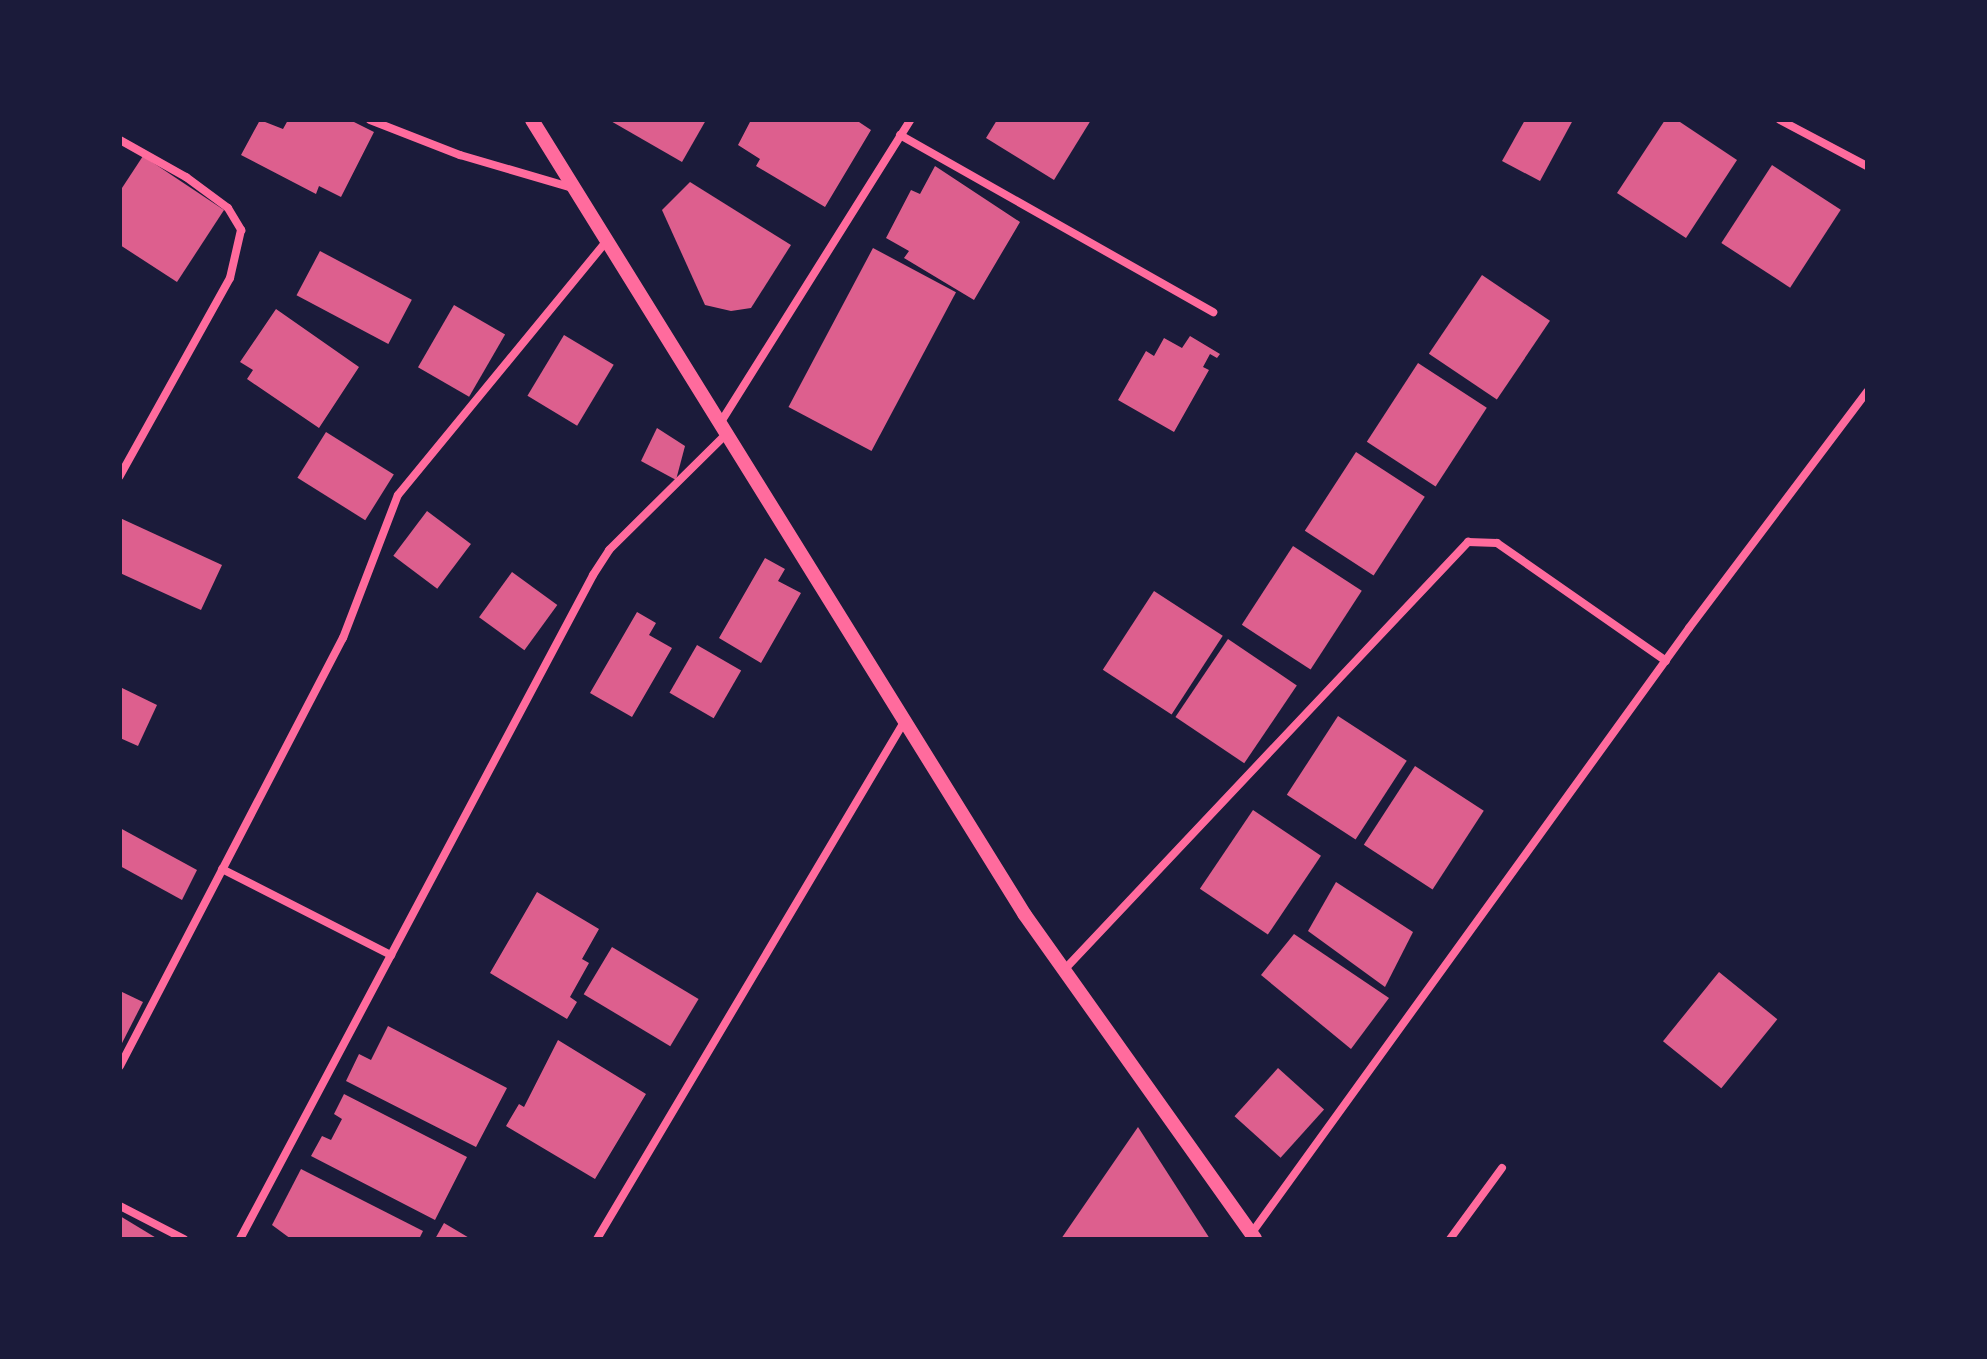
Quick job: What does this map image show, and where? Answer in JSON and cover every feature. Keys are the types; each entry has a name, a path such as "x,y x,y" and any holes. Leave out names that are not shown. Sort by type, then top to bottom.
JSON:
{"street":[{"path":"370,120 460,155 574,188"},
{"path":"532,120 721,431 1064,970 1253,1237 1666,661 1867,392"},
{"path":"240,1239 597,567 721,431 910,120"},
{"path":"1780,120 1867,166"},
{"path":"900,135 1213,312"},
{"path":"120,140 196,184 228,208 241,230 230,278 120,476"},
{"path":"120,1066 343,638 398,495 606,242"},
{"path":"1064,970 1468,542 1497,543 1666,661"},
{"path":"597,1239 904,722"},
{"path":"222,869 391,955"},
{"path":"1450,1239 1502,1168"},
{"path":"120,1206 184,1239"}],"building":[{"path":"260,120 283,129 288,120 350,120 374,132 341,197 319,186 316,194 241,155"},
{"path":"609,120 706,120 682,162"},
{"path":"751,120 856,120 871,130 825,207 756,166 760,159 738,145"},
{"path":"997,120 1091,120 1054,180 986,138"},
{"path":"1525,120 1573,120 1540,181 1502,161"},
{"path":"1665,120 1677,120 1737,160 1686,238 1617,193"},
{"path":"143,156 224,210 177,282 120,245 120,191"},
{"path":"1772,165 1841,210 1790,288 1721,243"},
{"path":"935,166 1020,222 974,300 904,258 909,251 886,238 911,190 920,194"},
{"path":"690,182 791,245 751,308 731,311 705,305 662,210"},
{"path":"873,248 956,292 871,451 788,407"},
{"path":"320,251 412,300 388,344 297,295"},
{"path":"1482,275 1550,321 1497,400 1429,354"},
{"path":"454,305 505,334 469,397 418,367"},
{"path":"276,309 359,367 319,428 247,379 253,370 240,362"},
{"path":"564,335 614,365 577,426 527,396"},
{"path":"1190,336 1220,354 1217,358 1210,354 1203,367 1209,370 1174,432 1118,400 1146,351 1154,356 1164,338 1182,348"},
{"path":"1418,363 1487,408 1436,486 1367,442"},
{"path":"657,428 685,446 676,480 641,461"},
{"path":"326,432 394,474 365,520 297,478"},
{"path":"1356,452 1425,497 1374,575 1305,531"},
{"path":"427,511 471,544 437,589 393,556"},
{"path":"120,518 222,565 201,610 120,573"},
{"path":"1293,546 1362,591 1311,669 1242,625"},
{"path":"765,558 785,569 778,581 801,593 761,663 719,638"},
{"path":"512,572 557,605 524,650 479,617"},
{"path":"1154,591 1223,636 1172,714 1103,670"},
{"path":"637,612 656,623 649,635 672,648 632,717 590,693"},
{"path":"1228,639 1297,685 1244,763 1175,717"},
{"path":"697,645 741,670 714,718 670,693"},
{"path":"120,687 157,705 138,746 120,738"},
{"path":"1338,716 1407,761 1356,839 1287,795"},
{"path":"1415,766 1484,811 1433,889 1364,845"},
{"path":"1253,810 1321,856 1268,935 1200,889"},
{"path":"120,828 197,870 182,900 120,866"},
{"path":"1336,882 1413,932 1385,987 1308,931"},
{"path":"537,892 599,929 582,959 589,963 570,997 577,1002 567,1019 490,973"},
{"path":"1294,934 1389,998 1351,1049 1261,975"},
{"path":"612,947 699,999 670,1046 584,994"},
{"path":"1719,972 1777,1019 1721,1088 1663,1041"},
{"path":"120,991 143,1002 120,1047"},
{"path":"388,1026 507,1088 476,1147 346,1081 359,1054 371,1060"},
{"path":"558,1040 646,1094 595,1179 506,1126 519,1104 524,1107"},
{"path":"1278,1068 1324,1109 1281,1158 1235,1116"},
{"path":"344,1094 467,1157 435,1220 311,1156 322,1136 331,1140 342,1119 334,1114"},
{"path":"1138,1127 1210,1239 1061,1239"},
{"path":"301,1169 423,1231 419,1239 291,1239 272,1225"},
{"path":"120,1216 158,1239 120,1239"},
{"path":"444,1223 471,1239 435,1239"}]}
